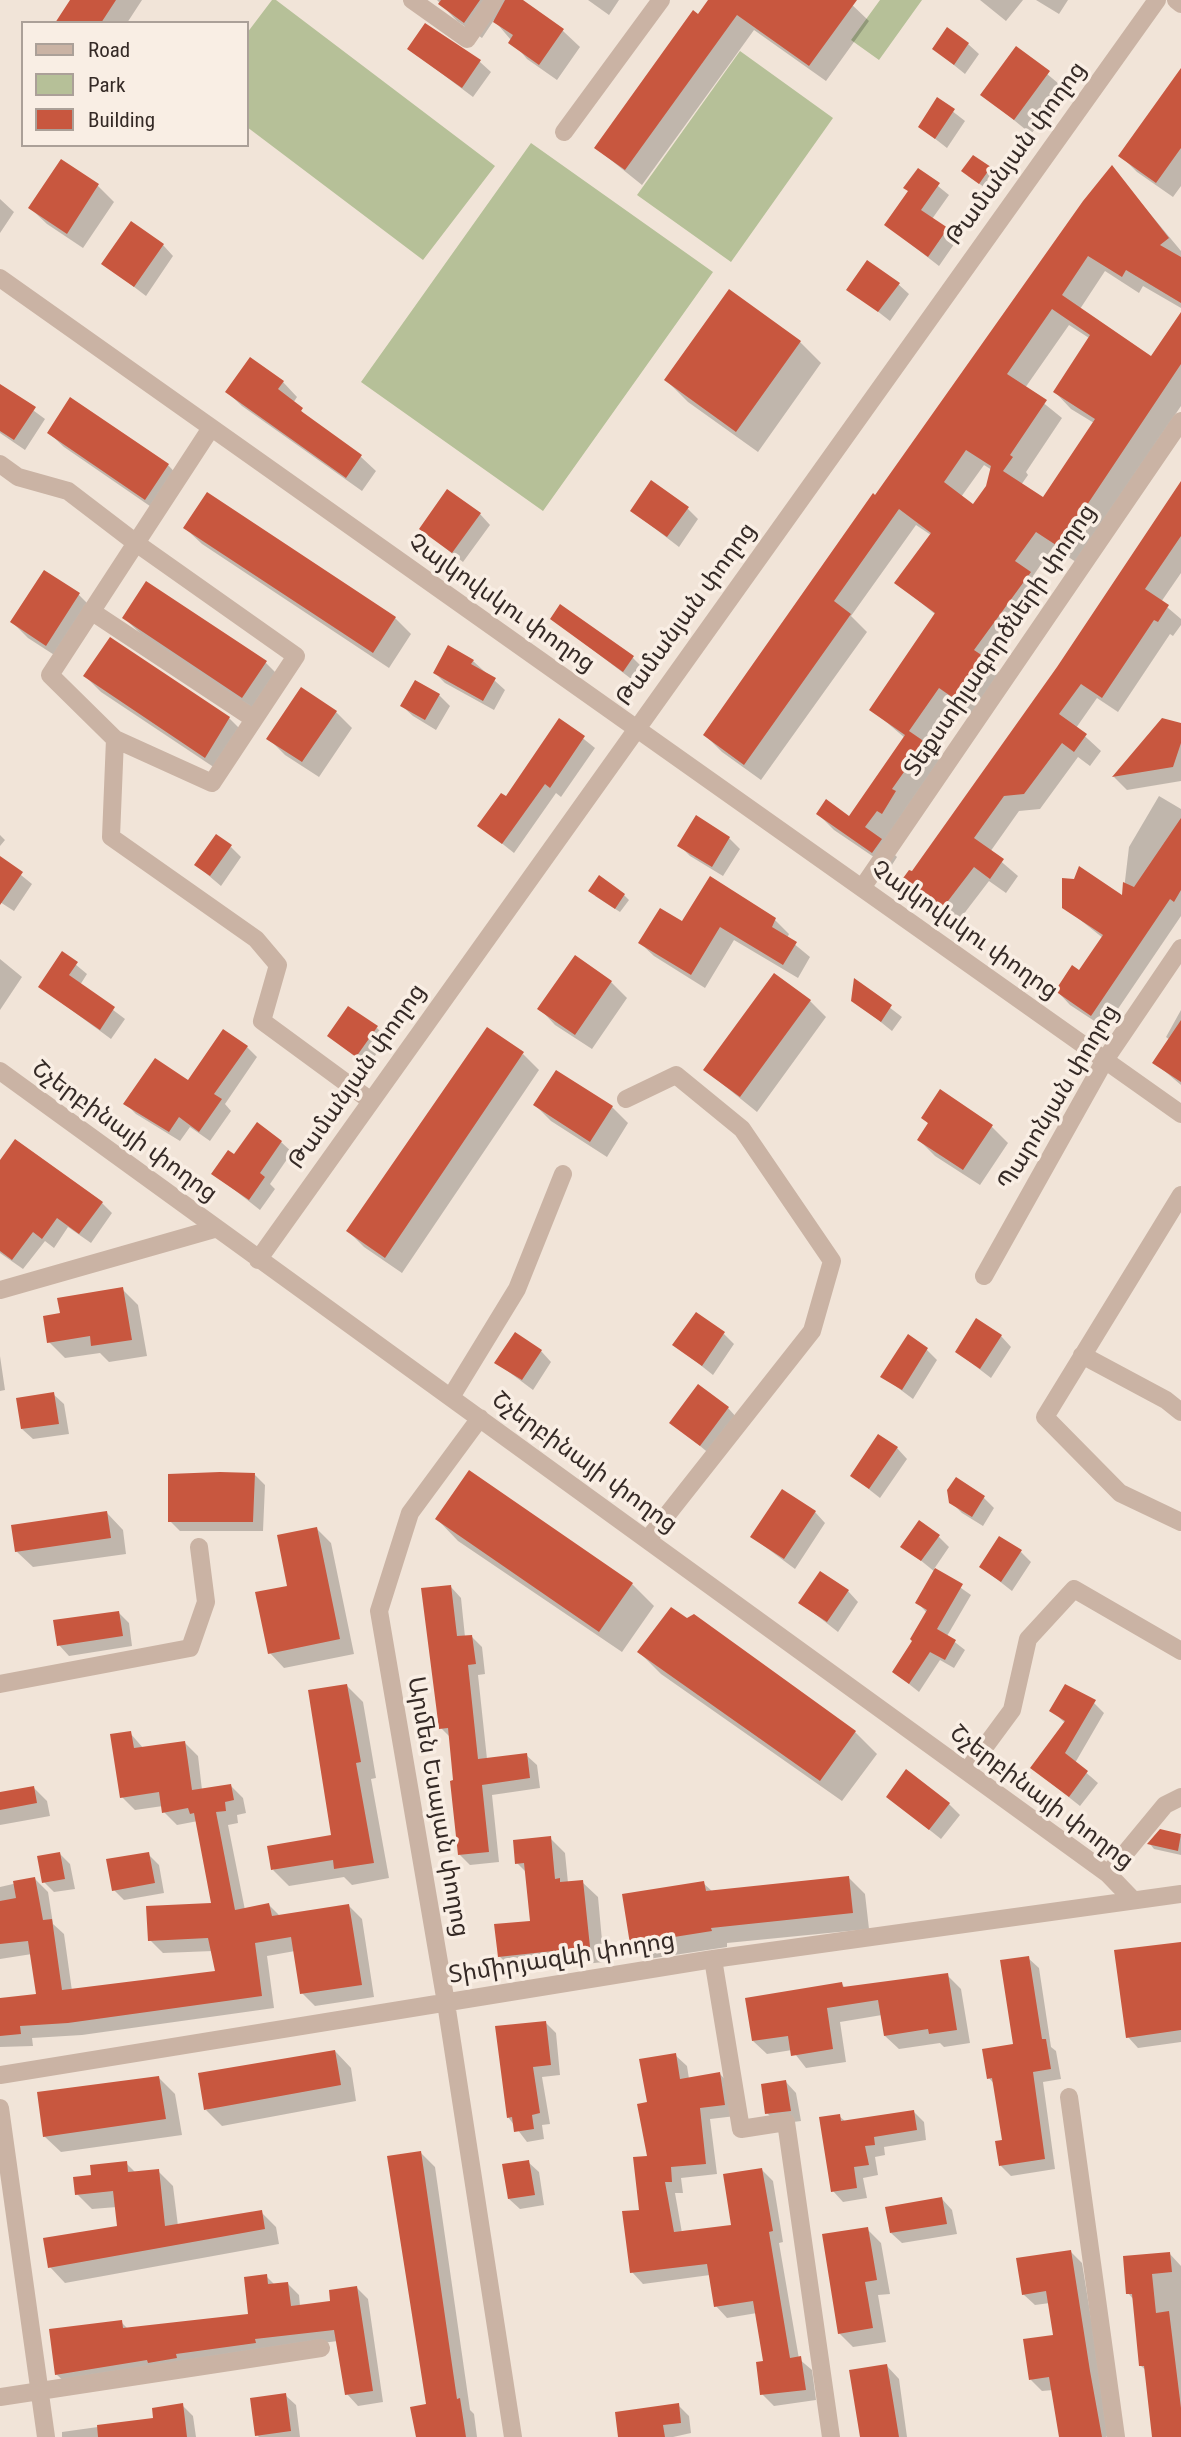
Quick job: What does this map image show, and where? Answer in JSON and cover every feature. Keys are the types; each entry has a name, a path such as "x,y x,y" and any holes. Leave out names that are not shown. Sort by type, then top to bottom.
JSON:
{"street":[{"path":"412,0 467,39 494,0"},
{"path":"564,132 661,0"},
{"name":"Թամանյան փողոց","path":"258,1260 1157,0"},
{"path":"1176,0 1181,4"},
{"name":"Չայկովսկու փողոց","path":"0,278 1181,1114"},
{"name":"Տեքստիլագործների փողոց","path":"862,888 1181,421"},
{"path":"0,464 18,477 68,491 136,543 296,656 212,783 115,739 50,675 92,611 136,543 211,428"},
{"path":"92,611 254,719"},
{"path":"115,739 111,837 256,939 278,965 262,1021 371,1101"},
{"name":"Պարոնյան փողոց","path":"984,1276 1105,1060 1181,948"},
{"name":"Շչերբինայի փողոց","path":"0,1071 214,1229 648,1539 1108,1874 1133,1900"},
{"path":"626,1099 676,1075 743,1129 832,1261 812,1331 648,1539"},
{"path":"451,1397 517,1289 563,1174"},
{"path":"1181,1195 1045,1417 1120,1493 1181,1522"},
{"path":"0,1290 214,1229"},
{"path":"1082,1355 1181,1412"},
{"name":"Արմեն Եսայան փողոց","path":"480,1418 410,1513 379,1611 446,2003 513,2437"},
{"path":"0,1684 190,1648 206,1602 199,1547"},
{"path":"967,1771 1012,1710 1028,1639 1074,1589 1181,1651"},
{"path":"1108,1874 1165,1805 1181,1797"},
{"name":"Տիմիրյազևի փողոց","path":"0,2075 713,1959 1181,1894"},
{"path":"713,1959 741,2129 786,2122 831,2437"},
{"path":"1069,2097 1116,2437"},
{"path":"0,2108 46,2437"},
{"path":"0,2397 321,2348"}],"green space":[{"path":"272,0 276,0 495,166 423,260 248,128 248,32"},
{"path":"880,0 922,0 879,60 851,40"},
{"path":"740,51 833,118 731,262 637,195"},
{"path":"531,143 713,272 543,511 361,382"}],"building":[{"path":"70,0 116,0 102,21 56,21"},
{"path":"441,0 480,0 464,23 438,4"},
{"path":"505,0 523,0 564,29 539,65 508,43 513,35 493,22"},
{"path":"708,0 857,0 809,66 737,15 625,170 594,148 693,10 698,14"},
{"path":"425,23 481,60 462,88 407,49"},
{"path":"947,27 969,43 954,65 932,49"},
{"path":"1016,46 1050,71 1014,120 980,95"},
{"path":"1181,68 1181,148 1156,183 1118,156"},
{"path":"937,97 955,109 935,139 918,127"},
{"path":"973,155 991,167 979,184 961,171"},
{"path":"61,159 99,184 67,234 28,208"},
{"path":"1112,165 1169,238 1160,245 1181,257 1181,303 1126,270 1122,277 1088,256 1062,295 1151,356 1181,312 1181,364 1059,547 1036,532 1015,561 1031,572 974,650 992,662 962,704 939,688 909,731 925,742 892,789 896,791 882,814 877,811 865,827 882,839 872,853 816,814 826,799 849,816 905,735 869,710 935,613 894,583 931,533 899,509 834,601 851,614 744,765 703,735 1083,201","holes":["1052,309 1090,335 1053,392 1095,419 1043,497 1003,471 1013,457 1010,455 1047,400 1007,374","966,450 991,466 986,486 973,504 944,482"]},
{"path":"918,168 940,183 921,210 948,228 928,257 884,225 908,191 903,188"},
{"path":"131,221 164,244 134,287 101,264"},
{"path":"867,260 900,283 878,312 846,290"},
{"path":"729,289 801,341 736,432 664,380"},
{"path":"250,357 284,381 278,389 303,408 301,411 362,455 346,478 225,392"},
{"path":"0,384 36,407 14,440 0,431"},
{"path":"70,397 169,464 145,500 47,433"},
{"path":"651,480 689,507 667,537 630,511"},
{"path":"1181,481 1181,536 1145,589 1169,605 1158,622 1154,620 1102,698 1081,684 1059,714 1087,734 1074,752 1062,743 1024,794 1004,796 974,838 1004,859 990,879 974,867 938,914 898,885 909,870 912,871 1057,667"},
{"path":"447,489 481,513 452,553 419,529"},
{"path":"207,492 396,617 373,653 183,528"},
{"path":"44,570 80,593 46,646 10,622"},
{"path":"146,581 267,661 242,698 122,618"},
{"path":"560,604 634,656 623,672 550,619"},
{"path":"110,637 230,717 205,758 83,676"},
{"path":"448,645 474,660 471,664 496,678 483,701 433,673"},
{"path":"415,680 440,694 425,720 400,706"},
{"path":"301,687 337,711 302,762 266,739"},
{"path":"559,718 585,736 550,788 545,784 502,844 477,826 501,793 506,796"},
{"path":"1162,718 1181,723 1181,743 1173,767 1112,777"},
{"path":"696,815 730,837 712,867 677,846"},
{"path":"1181,818 1181,890 1174,902 1170,899 1091,1016 1055,991 1072,965 1079,970 1103,935 1062,908 1062,878 1074,879 1079,866 1122,895 1123,882 1134,887"},
{"path":"216,834 232,845 210,876 194,865"},
{"path":"0,856 23,872 0,905"},
{"path":"599,875 625,894 615,909 588,891"},
{"path":"710,876 776,918 772,927 797,942 783,965 720,927 691,975 638,943 660,908 682,921"},
{"path":"62,951 78,962 69,975 115,1007 100,1030 38,987"},
{"path":"575,955 612,981 575,1035 537,1009"},
{"path":"774,973 811,1000 740,1097 703,1070"},
{"path":"854,978 892,1005 881,1022 851,1001"},
{"path":"348,1006 378,1026 356,1057 327,1036"},
{"path":"1181,1020 1181,1082 1152,1063"},
{"path":"487,1027 524,1052 385,1258 346,1231"},
{"path":"223,1029 248,1046 214,1094 222,1099 199,1132 179,1117 169,1132 123,1104 155,1058 188,1080"},
{"path":"556,1070 613,1106 590,1142 533,1105"},
{"path":"940,1089 993,1125 963,1170 917,1140 928,1123 921,1118"},
{"path":"257,1122 282,1141 260,1173 265,1177 249,1200 211,1174 228,1150 234,1154"},
{"path":"15,1139 103,1202 79,1234 57,1218 42,1239 33,1232 12,1260 0,1251 0,1160"},
{"path":"123,1287 132,1340 91,1346 90,1336 47,1343 43,1316 60,1313 57,1298"},
{"path":"696,1312 725,1332 702,1366 672,1345"},
{"path":"976,1318 1002,1335 980,1369 955,1352"},
{"path":"515,1332 542,1350 522,1380 494,1363"},
{"path":"908,1334 928,1348 902,1390 880,1377"},
{"path":"698,1384 729,1407 700,1446 669,1423"},
{"path":"54,1392 59,1424 21,1429 16,1398"},
{"path":"878,1434 898,1447 869,1489 850,1476"},
{"path":"469,1470 633,1583 599,1632 435,1519"},
{"path":"255,1473 253,1522 168,1522 168,1474"},
{"path":"956,1477 985,1496 972,1517 949,1503 947,1490"},
{"path":"782,1489 816,1511 784,1559 750,1537"},
{"path":"107,1511 111,1538 15,1552 11,1525"},
{"path":"919,1520 940,1535 921,1561 900,1547"},
{"path":"317,1527 340,1639 268,1654 255,1592 287,1586 277,1535"},
{"path":"999,1536 1022,1550 1001,1582 979,1567"},
{"path":"935,1568 963,1584 937,1629 956,1640 945,1660 930,1652 909,1684 892,1672 912,1641 910,1639 927,1610 915,1603"},
{"path":"820,1571 849,1590 827,1622 798,1603"},
{"path":"451,1585 457,1636 472,1635 476,1664 468,1665 478,1759 527,1753 530,1778 482,1785 489,1852 458,1855 450,1781 453,1780 448,1728 439,1729 421,1588"},
{"path":"671,1607 687,1618 694,1614 856,1731 820,1781 637,1652"},
{"path":"119,1611 123,1636 57,1646 53,1620"},
{"path":"347,1684 361,1762 356,1763 374,1863 334,1869 333,1860 271,1870 267,1846 331,1835 308,1690"},
{"path":"1065,1684 1096,1700 1065,1753 1088,1771 1069,1797 1030,1768 1065,1721 1049,1711"},
{"path":"131,1731 134,1748 185,1741 192,1790 231,1784 234,1800 225,1802 226,1811 216,1812 235,1910 269,1903 272,1916 349,1904 362,1985 300,1994 291,1937 255,1943 262,1996 68,2023 20,2026 21,2034 0,2036 0,1998 36,1994 28,1941 0,1944 0,1901 16,1898 13,1881 35,1877 43,1920 52,1919 62,1990 215,1971 208,1938 148,1941 146,1906 211,1903 194,1813 190,1814 188,1808 162,1813 159,1792 120,1798 110,1734"},
{"path":"906,1769 950,1803 929,1830 886,1797"},
{"path":"34,1786 37,1803 0,1810 0,1792"},
{"path":"1160,1829 1181,1834 1178,1851 1147,1844"},
{"path":"551,1836 555,1879 560,1878 560,1882 583,1880 590,1947 498,1957 494,1924 530,1921 524,1863 515,1864 513,1840"},
{"path":"60,1852 65,1879 42,1883 37,1856"},
{"path":"149,1852 155,1883 112,1891 106,1859"},
{"path":"849,1876 853,1913 711,1928 712,1931 630,1944 622,1894 704,1881 706,1891"},
{"path":"1181,1942 1181,2030 1126,2038 1114,1950"},
{"path":"1029,1956 1042,2039 1046,2039 1051,2069 1033,2072 1045,2159 999,2166 995,2141 1002,2140 992,2078 987,2079 982,2049 1013,2044 1000,1960"},
{"path":"948,1973 957,2030 929,2034 928,2029 884,2036 878,2000 827,2008 833,2049 791,2056 788,2036 752,2041 745,1998 842,1982 843,1987"},
{"path":"546,2021 551,2065 533,2067 540,2113 532,2115 534,2129 514,2132 512,2117 507,2118 495,2026"},
{"path":"335,2050 341,2085 204,2110 198,2073"},
{"path":"676,2053 680,2079 720,2072 725,2105 700,2108 706,2164 671,2167 672,2182 665,2182 674,2232 731,2225 723,2174 762,2168 773,2231 769,2232 790,2358 801,2356 806,2390 760,2395 756,2362 763,2361 753,2301 714,2307 707,2264 630,2273 622,2211 639,2210 633,2157 647,2156 637,2104 647,2102 639,2059"},
{"path":"159,2076 166,2119 43,2137 37,2092"},
{"path":"786,2080 791,2111 765,2114 761,2084"},
{"path":"914,2110 917,2130 874,2137 875,2145 865,2146 869,2165 854,2167 857,2188 831,2192 819,2117 840,2114 841,2121"},
{"path":"421,2151 457,2399 460,2398 466,2437 416,2437 410,2407 426,2404 387,2156"},
{"path":"529,2160 535,2195 508,2199 502,2164"},
{"path":"127,2161 128,2172 159,2169 165,2226 262,2210 265,2229 48,2268 43,2238 117,2226 113,2191 75,2195 73,2177 91,2175 90,2165"},
{"path":"942,2197 947,2224 890,2233 885,2207"},
{"path":"868,2227 877,2280 865,2282 873,2328 838,2334 822,2234"},
{"path":"1071,2250 1102,2437 1059,2437 1049,2377 1029,2380 1023,2339 1053,2335 1046,2291 1022,2295 1016,2258"},
{"path":"1170,2252 1172,2272 1152,2274 1156,2313 1169,2311 1181,2408 1181,2437 1152,2437 1144,2366 1139,2366 1132,2294 1126,2294 1123,2256"},
{"path":"267,2274 268,2284 288,2282 291,2306 330,2301 329,2290 357,2286 373,2391 345,2395 334,2330 255,2339 256,2343 176,2354 177,2358 148,2363 147,2360 55,2375 49,2329 122,2320 123,2328 248,2314 244,2277"},
{"path":"887,2364 899,2437 860,2437 849,2370"},
{"path":"286,2393 291,2431 255,2436 250,2398"},
{"path":"183,2403 187,2437 98,2437 97,2425 153,2418 152,2408"},
{"path":"679,2403 681,2423 663,2425 665,2437 618,2437 615,2412"}]}
